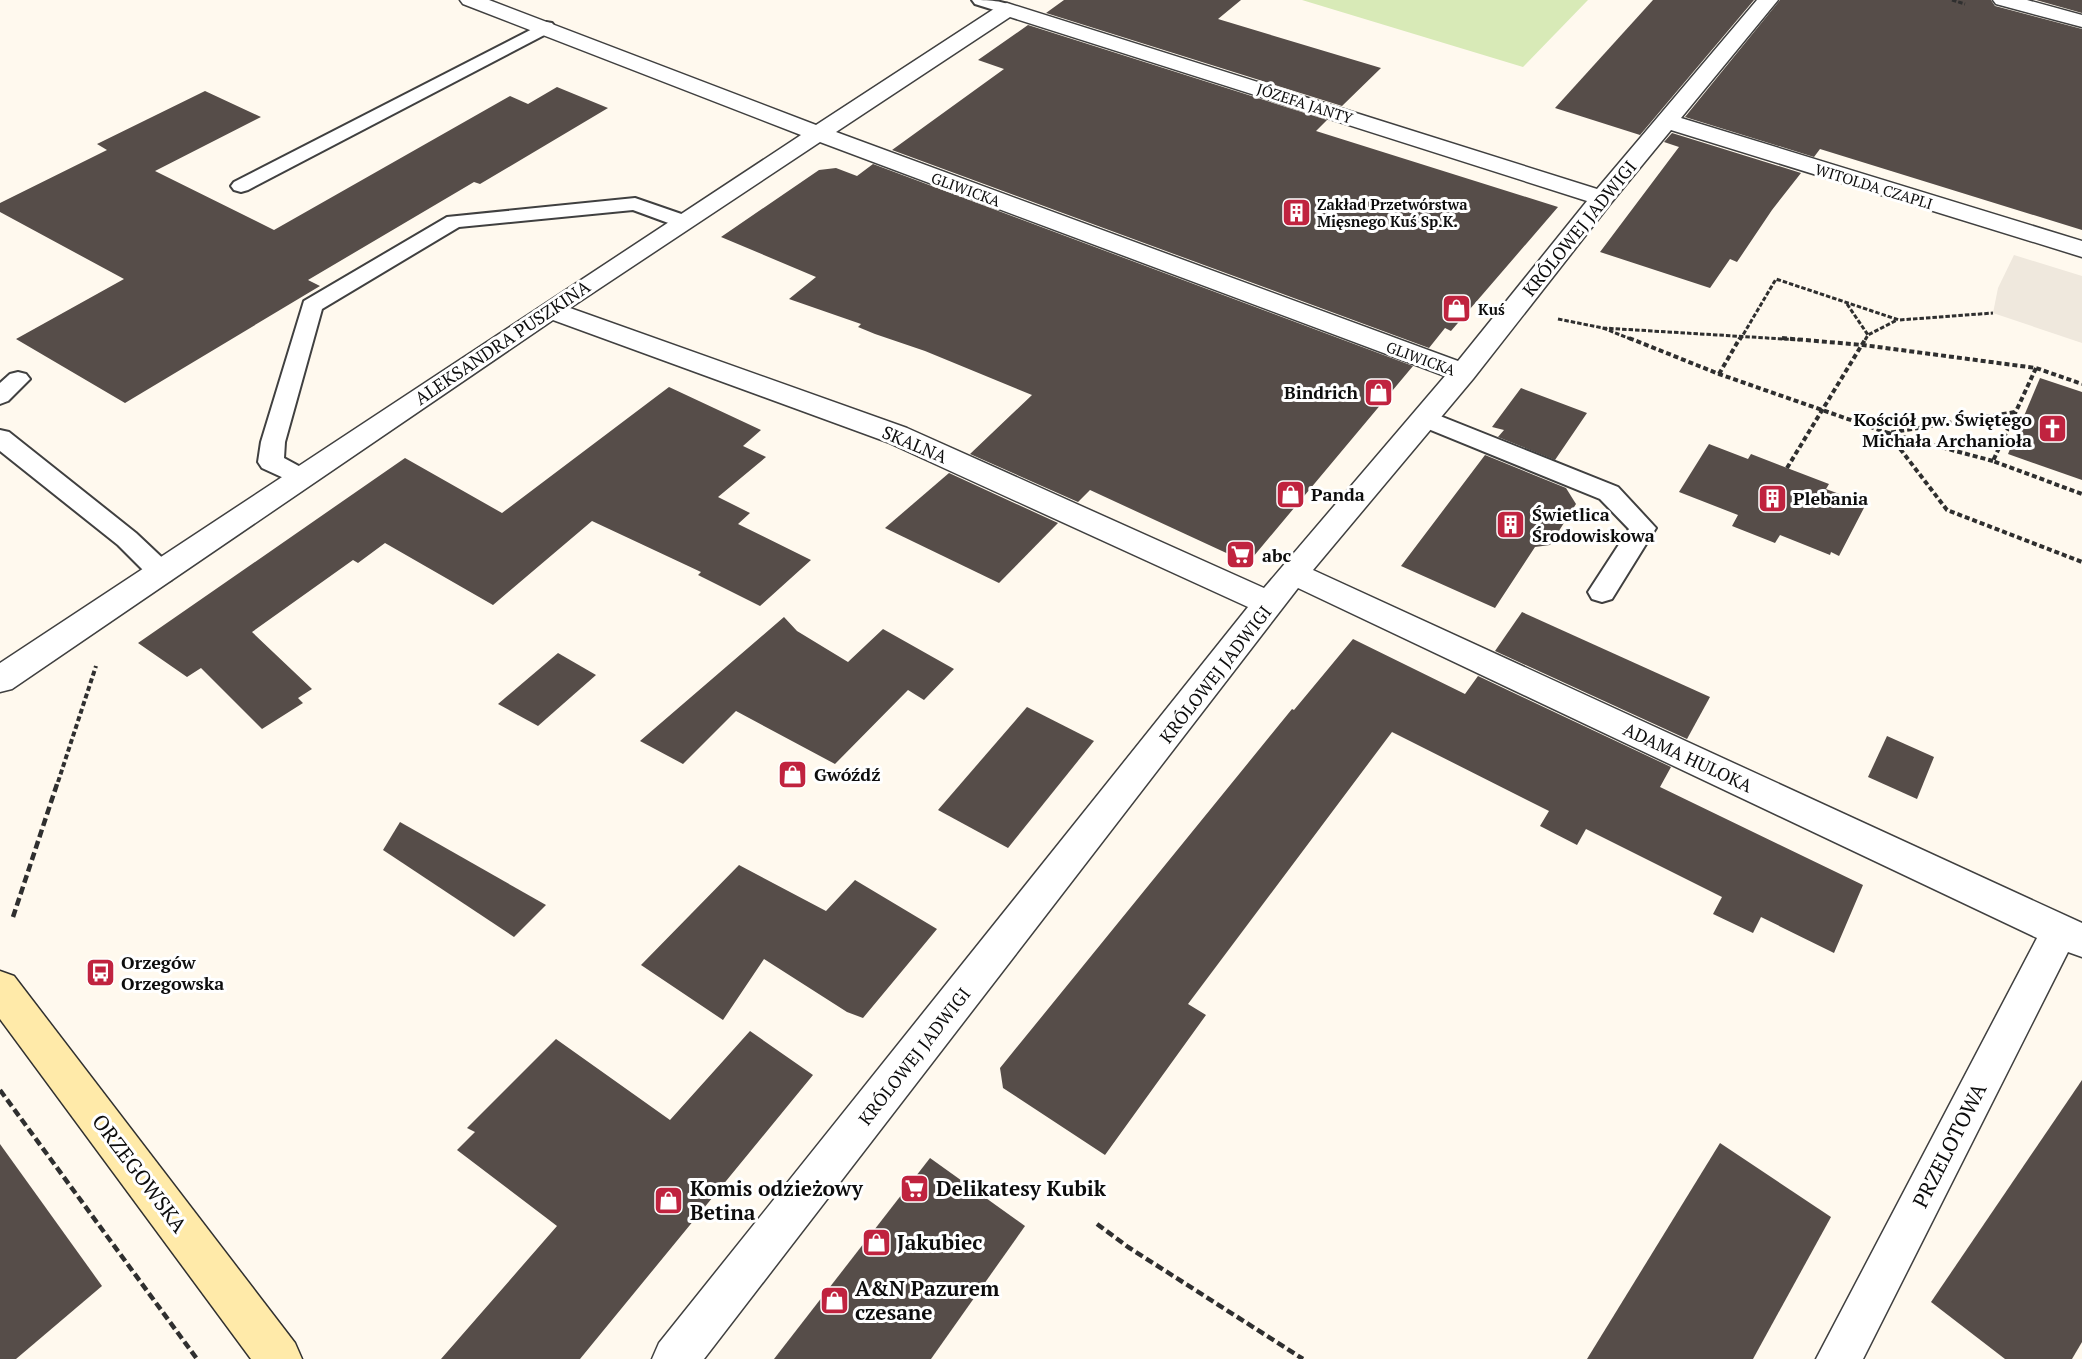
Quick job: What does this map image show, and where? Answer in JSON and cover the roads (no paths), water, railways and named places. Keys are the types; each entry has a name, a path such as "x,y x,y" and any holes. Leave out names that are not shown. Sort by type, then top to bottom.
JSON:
{"street":[{"name":"GLIWICKA","path":"470,0 546,27 818,134 1463,373"},
{"name":"KRÓLOWEJ JADWIGI","path":"675,1359 1293,573 1463,373 1602,198 1768,0"},
{"path":"2003,0 2082,21"},
{"name":"ALEKSANDRA PUSZKINA","path":"0,680 162,573 299,477 1007,9"},
{"name":"JÓZEFA JANTY","path":"1007,9 1602,198"},
{"name":"WITOLDA CZAPLI","path":"1666,121 2082,249"},
{"name":"SKALNA","path":"550,310 897,435 1270,604"},
{"name":"ADAMA HULOKA","path":"1293,573 2071,936"},
{"name":"PRZELOTOWA","path":"1839,1359 2071,936"},
{"name":"ORZEGOWSKA","path":"0,988 279,1359"}],"lane":[{"path":"981,0 1007,9"},
{"path":"241,186 546,27"},
{"path":"299,477 271,462 273,442 312,306 454,221 635,204 682,222"},
{"path":"0,396 18,379"},
{"path":"1425,418 1609,493 1643,528 1602,592"},
{"path":"0,438 127,539 162,573"}],"place":[{"name":"Zakład Przetwórstwa Mięsnego Kuś Sp.K.","path":"1296,213"},
{"name":"Kuś","path":"1457,309"},
{"name":"Bindrich","path":"1379,392"},
{"name":"Kościół pw. Świętego Michała Archanioła","path":"2053,429"},
{"name":"Panda","path":"1290,494"},
{"name":"Plebania","path":"1772,498"},
{"name":"Świetlica Środowiskowa","path":"1511,524"},
{"name":"abc","path":"1241,555"},
{"name":"Gwóźdź","path":"793,774"},
{"name":"Orzegów Orzegowska","path":"100,972"},
{"name":"Delikatesy Kubik","path":"915,1188"},
{"name":"Komis odzieżowy Betina","path":"669,1200"},
{"name":"Jakubiec","path":"876,1242"},
{"name":"A&N Pazurem czesane","path":"834,1300"}]}
